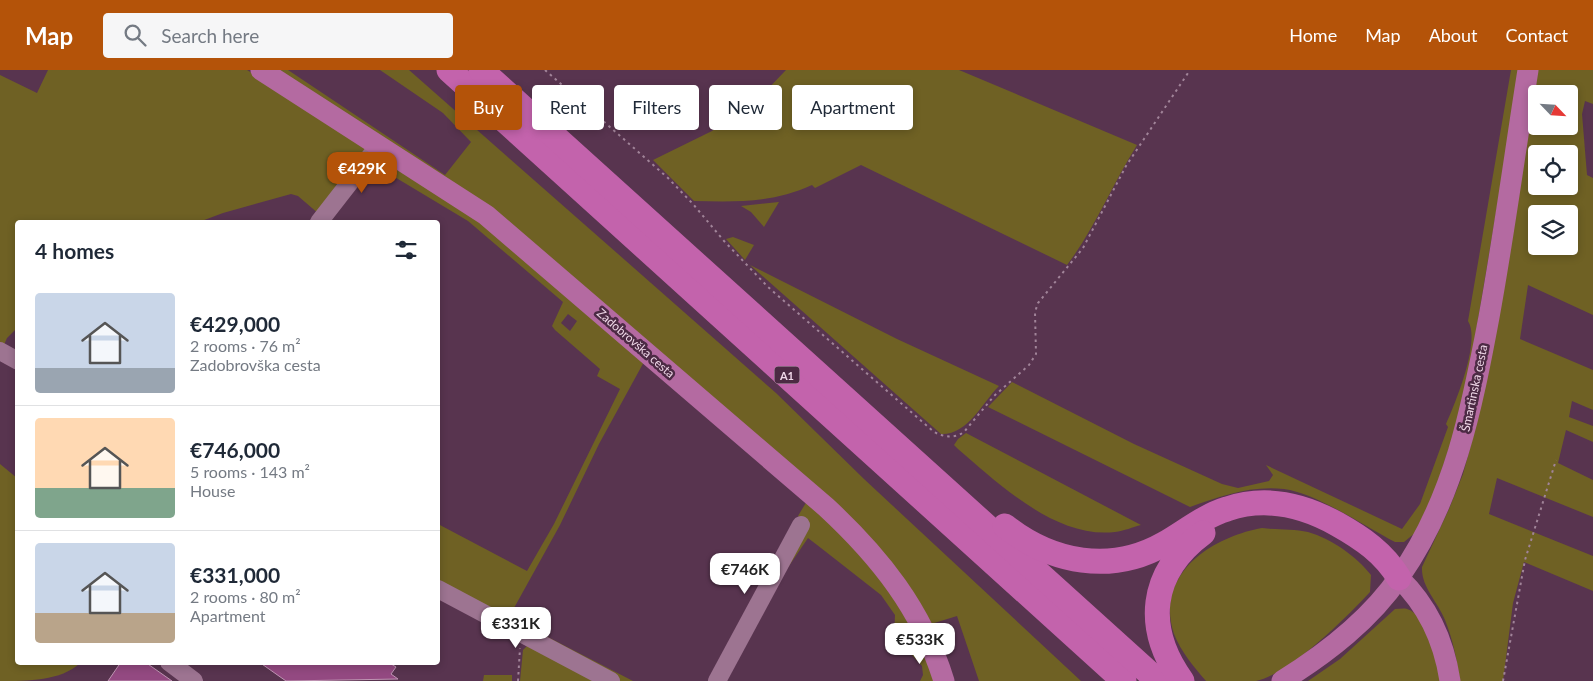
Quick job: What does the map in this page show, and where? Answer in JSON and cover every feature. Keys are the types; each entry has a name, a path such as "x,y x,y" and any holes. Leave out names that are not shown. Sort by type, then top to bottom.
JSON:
{"highway":[{"name":"A1","path":"449,70 1124,681"},
{"name":"A1","path":"481,70 1158,681"},
{"path":"931,475 967,494 1023,539 1049,552 1074,560 1098,563 1138,556 1164,544 1213,514 1240,505 1271,502 1297,506 1344,528 1383,555 1399,578"},
{"path":"1182,681 1168,658 1159,634 1156,611 1158,598 1166,573 1181,551 1192,541 1217,525 1241,517 1258,514 1291,517 1306,522 1337,538 1382,569 1399,578"}],"main road":[{"name":"Zadobrovška cesta","path":"261,70 486,215 512,235 857,536 894,580 912,607 929,638 944,681"},
{"name":"Šmartinska cesta","path":"1282,681 1339,642 1374,608 1399,578 1435,516 1457,459 1465,432 1496,279 1528,70"},
{"path":"1399,578 1421,601 1430,617 1444,652 1450,681"}],"street":[{"path":"321,220 379,145"},
{"path":"0,350 15,359"},
{"path":"718,681 801,525"},
{"path":"440,589 611,681"},
{"path":"175,665 194,681"}],"path":[{"path":"545,70 668,178 768,287 934,432 942,436 958,436 964,432 994,396 1028,365 1036,354 1035,312 1038,303 1083,248 1126,166 1190,70"},
{"path":"1503,681 1525,560 1556,460"},
{"path":"518,681 521,633"}],"shaded area":[{"path":"48,70 247,70 363,142 367,153 319,214 298,196 291,194 204,220 15,220 15,330 7,338 3,347 0,346 0,75 37,93"},
{"path":"278,70 288,70 445,175 471,142 459,130 477,130 776,393 864,479 1081,681 979,681 957,616 931,624 669,362"},
{"path":"380,70 409,70 455,110 455,125 443,113"},
{"path":"786,70 959,70 1137,145 1095,222 1067,265 861,165 815,188 812,185 783,195 740,201 694,201 653,160 713,130 782,130 782,85 772,85"},
{"path":"1511,70 1520,70 1464,403 1435,490 1415,533 1404,542 1395,542 1341,511 1311,497 1284,489 1248,490 1224,495 1190,507 988,407 1012,382 1134,444 1222,484 1238,488 1269,481 1273,475 1266,465 1402,529 1420,504 1448,427 1446,424 1460,388 1469,357 1471,330 1468,321"},
{"path":"1535,70 1593,70 1593,104 1585,101 1582,114 1587,175 1593,178 1593,315 1528,285 1520,339 1593,370 1593,410 1572,401 1569,417 1593,426 1593,442 1566,430 1558,463 1593,480 1593,517 1497,478 1489,514 1593,556 1593,591 1524,562 1513,603 1503,681 1460,681 1448,628 1442,613 1427,588 1422,574 1422,567 1463,474 1473,437 1528,111 1528,135 1578,135 1578,85 1532,85"},
{"path":"379,161 388,161 476,217 645,360 599,444 560,525 509,617 633,681 620,681 440,586 440,525 527,571 554,524 620,389 597,376 600,369 552,326 563,302 468,221 373,164","holes":["568,314 577,321 570,331 561,323"]},
{"path":"779,202 764,227 751,212 741,206"},
{"path":"733,237 754,245 745,260 726,239"},
{"path":"750,265 897,339 999,386 967,424 951,433 941,434"},
{"path":"966,433 1141,525 1115,532 1093,532 1071,527 1050,518 1010,492 954,445"},
{"path":"0,464 15,476 15,665 77,665 54,677 0,681"},
{"path":"807,501 840,529 913,622 935,681 920,681 923,675 922,666 894,636 895,615 881,595 808,538 778,582 808,522 798,516"},
{"path":"1262,528 1308,532 1335,544 1351,555 1371,575 1370,592 1317,644 1285,668 1256,681 1206,681 1192,665 1174,634 1170,613 1172,593 1180,576 1192,562 1207,550 1224,540"},
{"path":"1395,609 1407,609 1420,620 1430,640 1441,681 1308,681 1340,659"},
{"path":"529,644 602,681 520,681 523,650"},
{"path":"484,675 512,675 512,681 483,681"}],"building":[{"path":"119,665 149,665 172,681 108,681"},
{"path":"263,665 393,665 396,667 391,674 398,679 286,681"}]}
